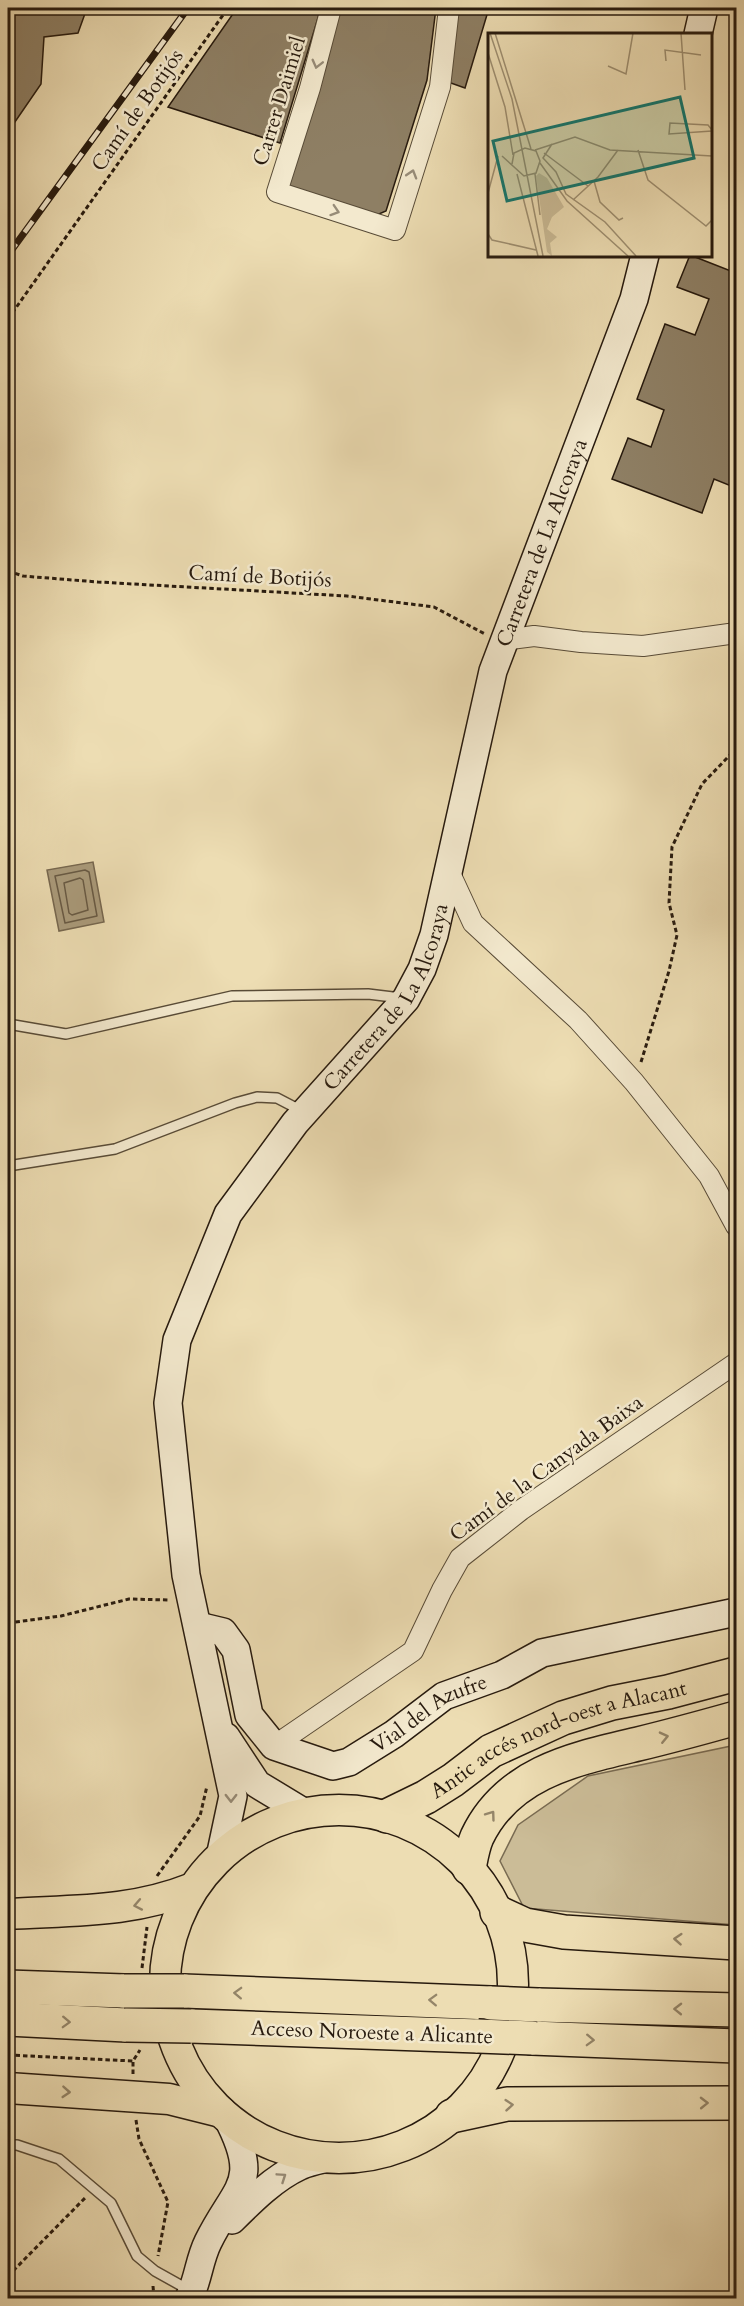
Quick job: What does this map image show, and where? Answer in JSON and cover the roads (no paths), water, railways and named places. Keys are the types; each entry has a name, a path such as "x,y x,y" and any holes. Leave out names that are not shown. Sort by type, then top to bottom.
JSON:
{"highway":[{"name":"Antic accés nord-oest a Alacant","path":"387,1816 426,1797 453,1780 491,1750 563,1718 612,1703 668,1692 736,1674"},
{"name":"Antic accés nord-oest a Alacant","path":"469,1868 476,1838 491,1812 509,1794 535,1776 590,1754 691,1731 736,1718"},
{"path":"497,1912 525,1925 564,1932 736,1943"},
{"name":"Acceso Noroeste a Alicante","path":"8,1988 184,1991 538,2006 736,2010"},
{"name":"Acceso Noroeste a Alicante","path":"8,2019 736,2046"},
{"path":"452,2116 507,2104 736,2103"}],"main road":[{"path":"333,1810 351,1810 387,1816 432,1836 469,1868 480,1882 497,1912 510,1954 512,1999 508,2022 493,2064 475,2092 452,2116 434,2130 394,2149 350,2158 328,2158 291,2152 257,2138 224,2115 204,2095 186,2067 171,2030 166,2006 165,1973 172,1933 194,1888 220,1857 238,1842 260,1829 282,1819 305,1813 333,1810"},
{"path":"8,1914 117,1909 165,1899 194,1888"},
{"path":"8,2088 169,2099 224,2115"}],"street":[{"name":"Carrer Daimiel","path":"331,8 310,88 277,192 394,230 440,87 449,8"},
{"path":"698,33 704,8"},
{"name":"Carretera de La Alcoraya","path":"220,1857 233,1796 186,1575 168,1403 177,1340 228,1214 304,1112 406,999 422,969 434,935 493,671 634,299 645,256"},
{"path":"504,640 534,636 643,646 736,633"},
{"path":"448,869 473,923 578,1020 634,1082 709,1176 736,1226"},
{"name":"Camí de la Canyada Baixa","path":"274,1746 413,1651 460,1558 521,1510 736,1363"},
{"name":"Vial del Azufre","path":"274,1746 333,1766 349,1762 394,1734 444,1696 502,1675 542,1653 736,1612"},
{"path":"198,1626 223,1632 236,1650 249,1715 274,1746"},
{"path":"216,1720 257,1784 305,1813"},
{"path":"194,2296 207,2244 240,2190 244,2171 243,2153 224,2115"},
{"path":"207,2244 254,2198 283,2176 300,2166 328,2158"}],"lane":[{"path":"8,1024 66,1034 232,996 368,994 406,999"},
{"path":"8,1166 115,1149 256,1097 277,1098 304,1112"},
{"path":"8,2145 17,2145 59,2158 111,2203 136,2256 194,2296"}],"water":[{"path":"93,862 104,922 59,931 47,870"}],"railway":[{"path":"8,255 188,8"}]}
